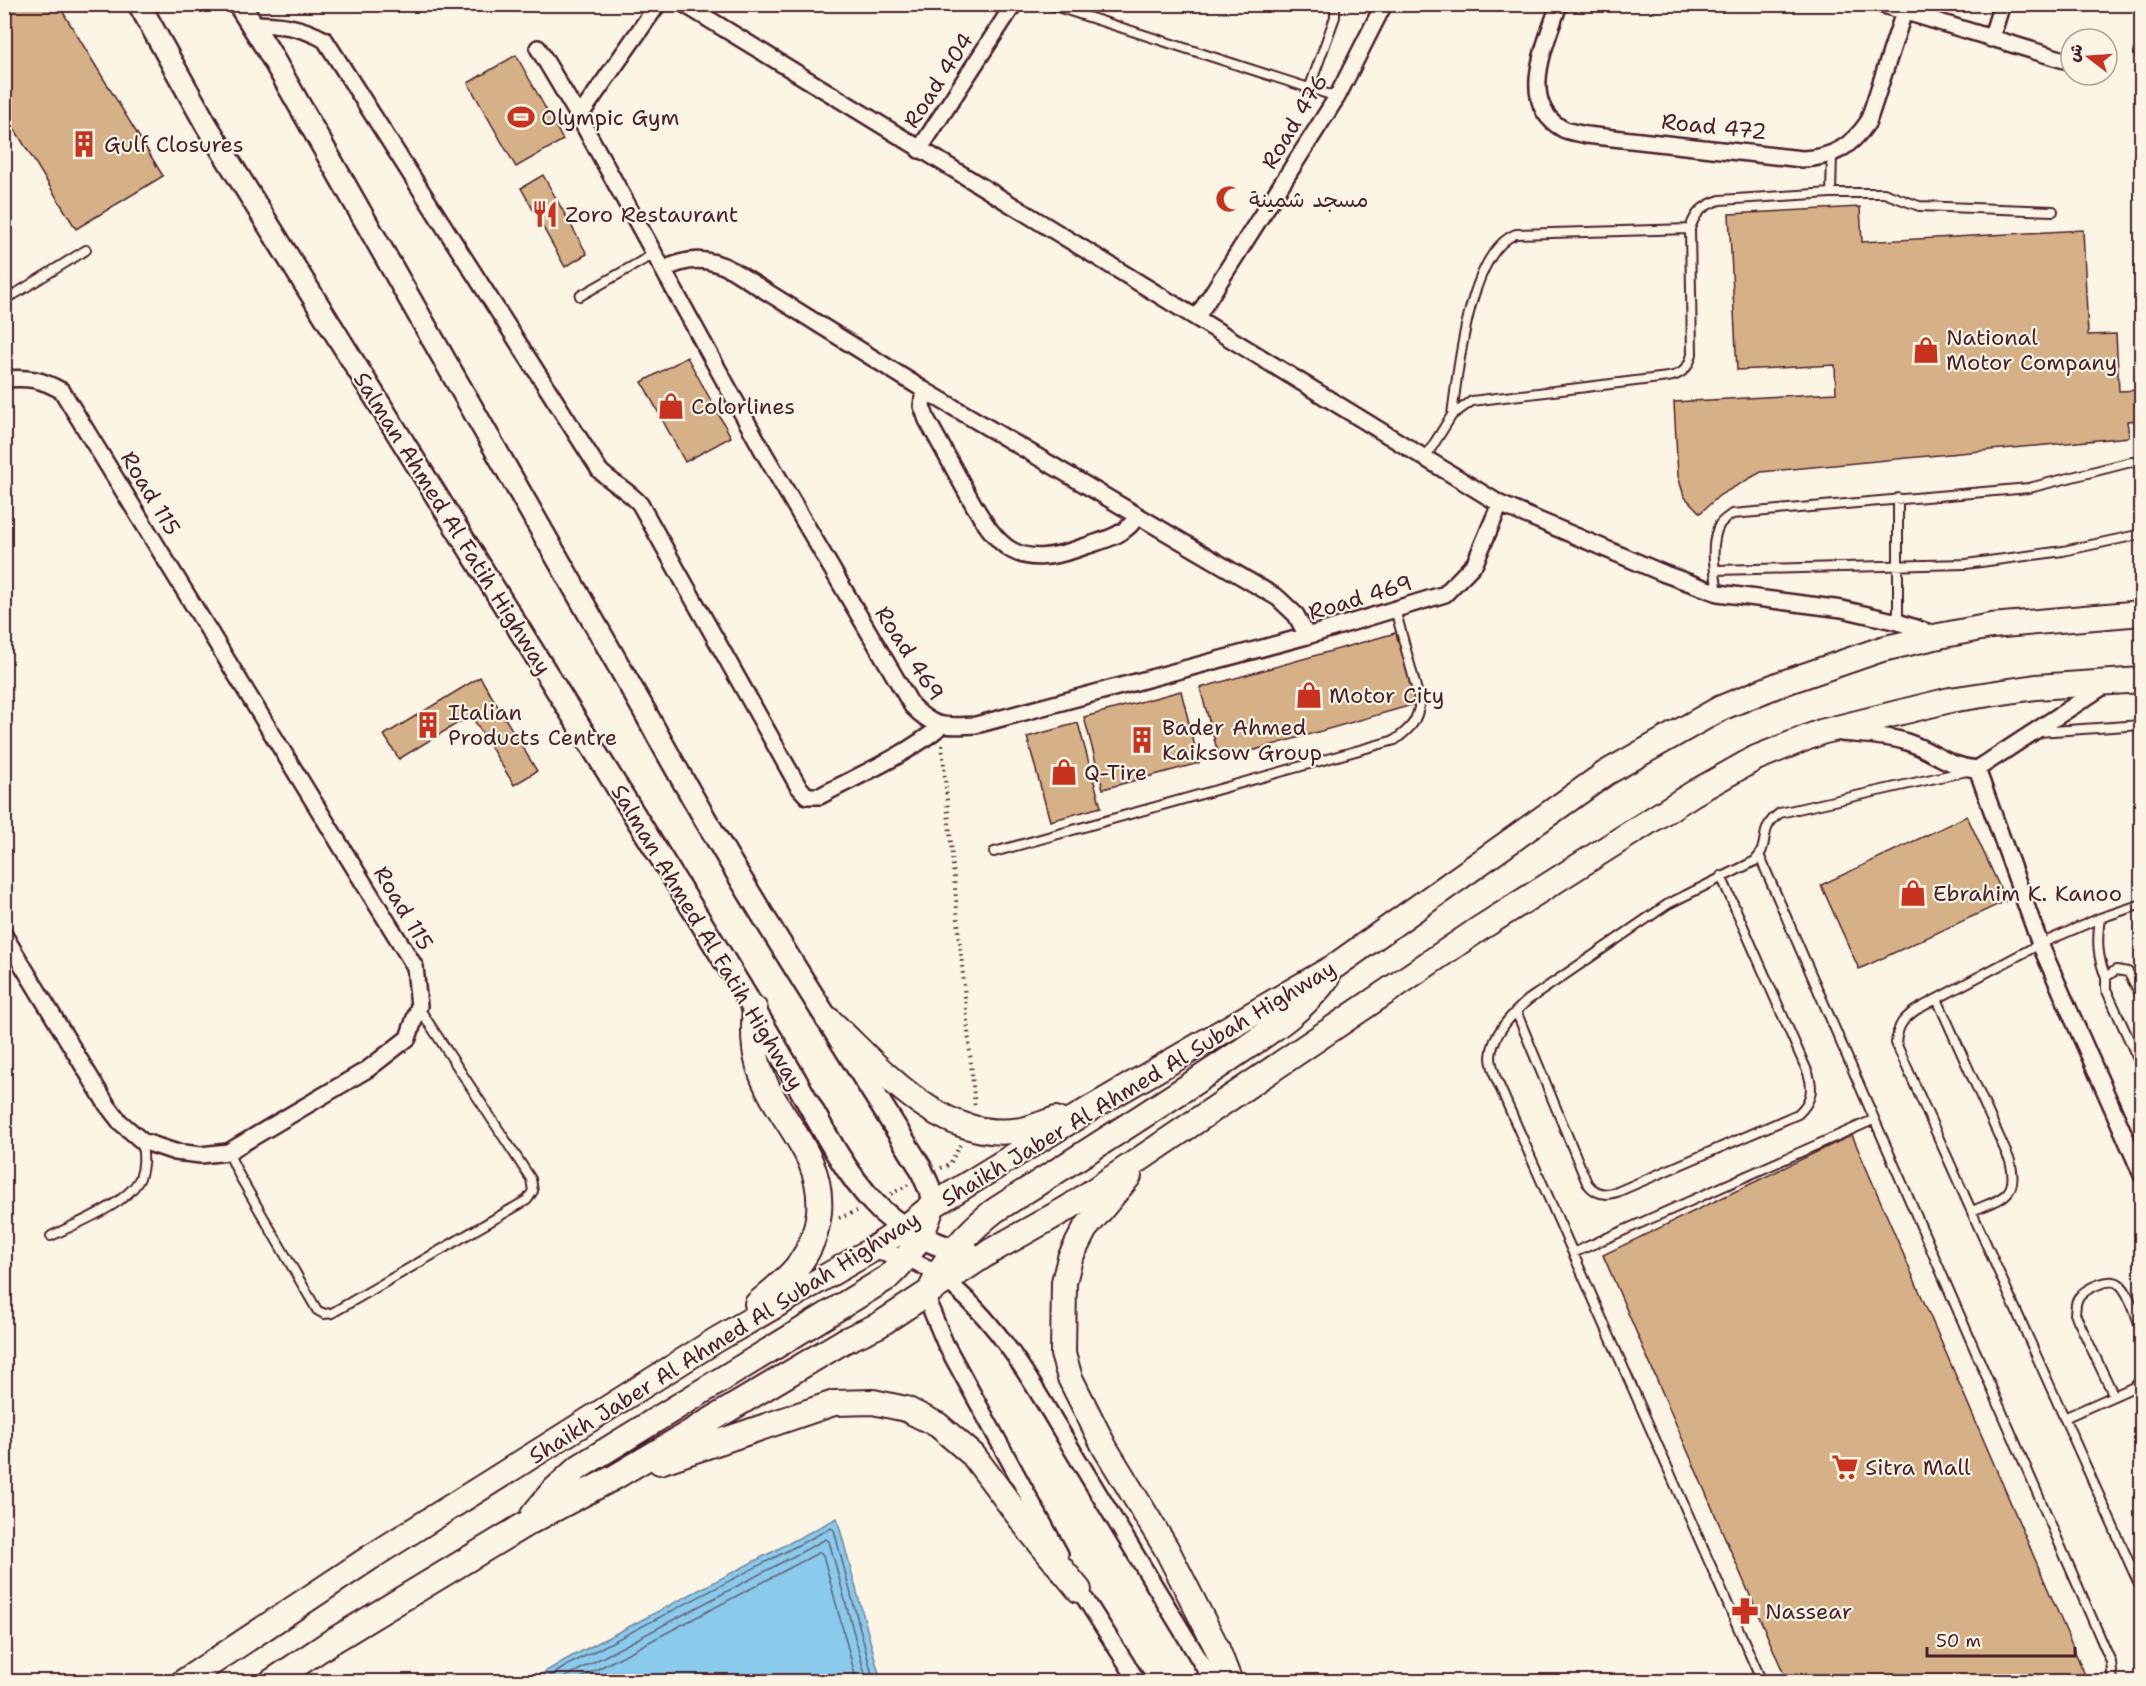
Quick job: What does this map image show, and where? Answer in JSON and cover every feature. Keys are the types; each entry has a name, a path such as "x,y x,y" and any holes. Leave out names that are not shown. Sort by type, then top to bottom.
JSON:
{"main road":[{"name":"Shaikh Jaber Al Ahmed Al Subah Highway","path":"183,1682 371,1557 716,1340 870,1251 914,1232 932,1206 1093,1107 1335,966 1606,773 1721,708 1780,684 1871,653 1939,636 1991,626 2142,613"},
{"path":"271,1682 331,1642 526,1524 615,1477 844,1341 879,1325 938,1283 1068,1208 1479,929 1694,793 1756,758 1821,732 1950,700 2036,687 2142,680"},
{"path":"938,1283 954,1250 994,1211 1286,1020 1305,1004 1335,966"},
{"path":"716,1340 792,1274 809,1249 818,1221 819,1188 810,1157 759,1068 753,1039 755,1009"},
{"path":"828,1019 910,1096 938,1115 970,1126 996,1131 1022,1130 1093,1107"},
{"path":"1148,1154 1085,1228 1070,1258 1064,1282 1063,1354 1070,1378 1082,1404 1105,1448 1166,1548 1216,1646 1230,1682"},
{"path":"526,1524 552,1492 579,1467 874,1287 907,1258 914,1232"},
{"path":"615,1477 834,1403 873,1402 906,1409 938,1425 973,1455 1030,1531 1079,1590"}],"street":[{"name":"Salman Ahmed Al Fatih Highway","path":"139,4 207,126 755,1009 849,1173 874,1204 914,1232 954,1250 972,1253 991,1251"},
{"path":"239,4 268,50 645,712 689,794 925,1176 931,1192 932,1206"},
{"path":"579,117 658,4"},
{"path":"684,4 1500,504 1665,574 1718,593 1842,609 1898,622 1939,636"},
{"name":"Road 404","path":"920,150 1014,4"},
{"name":"Road 476","path":"1197,317 1337,98 1384,4"},
{"name":"Road 472","path":"1559,4 1538,68 1537,92 1546,113 1563,129 1586,135 1802,159 1832,154 1847,147 1859,136 1868,122 1904,12"},
{"path":"1880,4 2059,59"},
{"path":"1991,39 2002,4"},
{"path":"250,24 275,24 307,29 325,40 600,471 608,479 630,492 640,504 798,786 807,796 820,796 887,762 921,743 941,726"},
{"name":"Road 469","path":"538,48 579,117 764,453 912,706 922,717 941,726 976,725 1307,636 1445,594 1475,563 1500,504"},
{"path":"663,270 685,260 697,259 721,264 924,390 1278,598 1296,615 1307,636"},
{"name":"Road 115","path":"4,379 27,378 45,381 62,391 415,967 418,1006 408,1038 368,1070 228,1152 201,1155 175,1152 142,1141 120,1122 107,1105 4,934"},
{"path":"924,390 922,406 927,420 985,524 1000,542 1010,549 1032,557 1056,556 1120,534 1130,527 1137,516"},
{"path":"1821,732 1893,738 1916,746 1948,763 1977,769 2111,681"},
{"path":"1977,769 2040,944 2142,1175"},
{"path":"870,1251 907,1258 982,1315 1024,1372 1213,1682"},
{"path":"938,1283 930,1307 945,1343 1079,1590 1138,1682"}],"lane":[{"path":"1048,4 1337,98"},
{"path":"1309,89 1335,17 1335,4"},
{"path":"1831,193 1832,154"},
{"path":"1452,415 1472,402 1668,377 1682,372 1692,354 1690,229 1693,218 1709,203 1720,200 1831,193 1884,193 1919,206 2053,211"},
{"path":"1425,458 1452,415 1463,336 1477,288 1495,248 1506,238 1516,234 1690,229"},
{"path":"4,298 15,294 86,250"},
{"path":"580,296 654,254"},
{"path":"1718,593 1715,540 1721,523 1732,514 2029,488 2131,462 2142,464"},
{"path":"1898,498 1898,622"},
{"path":"1715,570 1966,564 2063,551 2142,534"},
{"path":"994,852 1395,740 1408,731 1418,717 1420,702 1395,609"},
{"path":"2034,733 2142,725"},
{"path":"1762,1682 1495,1076 1491,1057 1497,1035 1528,1000 1668,904 1722,876 1750,865 1760,857 1767,824 1780,813 1977,769"},
{"path":"1760,857 2111,1662 2113,1682"},
{"path":"1516,1011 1587,1183 1597,1192 1611,1194 1617,1192 1798,1114 1809,1100 1811,1082 1722,876"},
{"path":"2142,904 2100,918 2040,944 1937,999 1904,1019 1898,1030 1896,1043 2142,1591"},
{"path":"2100,918 2097,950 2106,977 2106,989 2142,1068"},
{"path":"2106,977 2116,970 2128,972 2142,997"},
{"path":"1937,999 2010,1161 2013,1173 2013,1185 2007,1195 1972,1211"},
{"path":"228,1152 317,1310 324,1314 332,1313 527,1200 533,1191 531,1179 418,1006"},
{"path":"1573,1253 1874,1120"},
{"path":"51,1236 129,1193 140,1178 144,1159 142,1141"},
{"path":"2114,1396 2075,1314 2076,1303 2080,1296 2106,1281 2113,1281 2121,1285 2127,1294 2142,1331"},
{"path":"2064,1418 2134,1387 2142,1379"}],"path":[{"path":"818,1221 830,1222 874,1204 950,1164 976,1113 941,726"}],"water":[{"path":"837,1518 881,1681 530,1681 565,1660"}],"building":[{"name":"Gulf Closures","path":"4,4 58,4 163,176 76,229 4,112"},
{"path":"516,55 563,140 516,167 468,83"},
{"path":"543,175 587,254 565,267 521,188"},
{"name":"National Motor Company","path":"1860,207 1862,242 2083,230 2088,335 2116,334 2119,391 2142,390 2142,420 2127,421 2129,437 1761,472 1720,495 1700,513 1684,496 1678,476 1674,402 1836,393 1835,365 1737,370 1729,214"},
{"path":"687,357 731,437 685,462 642,382"},
{"name":"Motor City","path":"1399,632 1419,703 1220,760 1200,688"},
{"name":"Italian Products Centre","path":"480,677 537,771 514,785 471,715 399,759 384,735"},
{"name":"Bader Ahmed Kaiksow Group","path":"1181,691 1199,763 1103,789 1084,717"},
{"name":"Q-Tire","path":"1078,723 1101,807 1050,821 1027,737"},
{"name":"Ebrahim K. Kanoo","path":"1967,816 2006,901 1859,969 1821,885"},
{"name":"Sitra Mall","path":"1852,1135 2088,1682 1787,1682 1603,1255"}],"place":[{"name":"Olympic Gym","path":"521,117"},
{"name":"Gulf Closures","path":"84,144"},
{"name":"مسجد شمينة","path":"1229,199"},
{"name":"Zoro Restaurant","path":"545,214"},
{"name":"National Motor Company","path":"1926,350"},
{"name":"Colorlines","path":"671,406"},
{"name":"Motor City","path":"1309,695"},
{"name":"Italian Products Centre","path":"428,725"},
{"name":"Bader Ahmed Kaiksow Group","path":"1142,740"},
{"name":"Q-Tire","path":"1064,772"},
{"name":"Ebrahim K. Kanoo","path":"1913,893"},
{"name":"Sitra Mall","path":"1845,1467"},
{"name":"Nassear","path":"1745,1611"}]}
